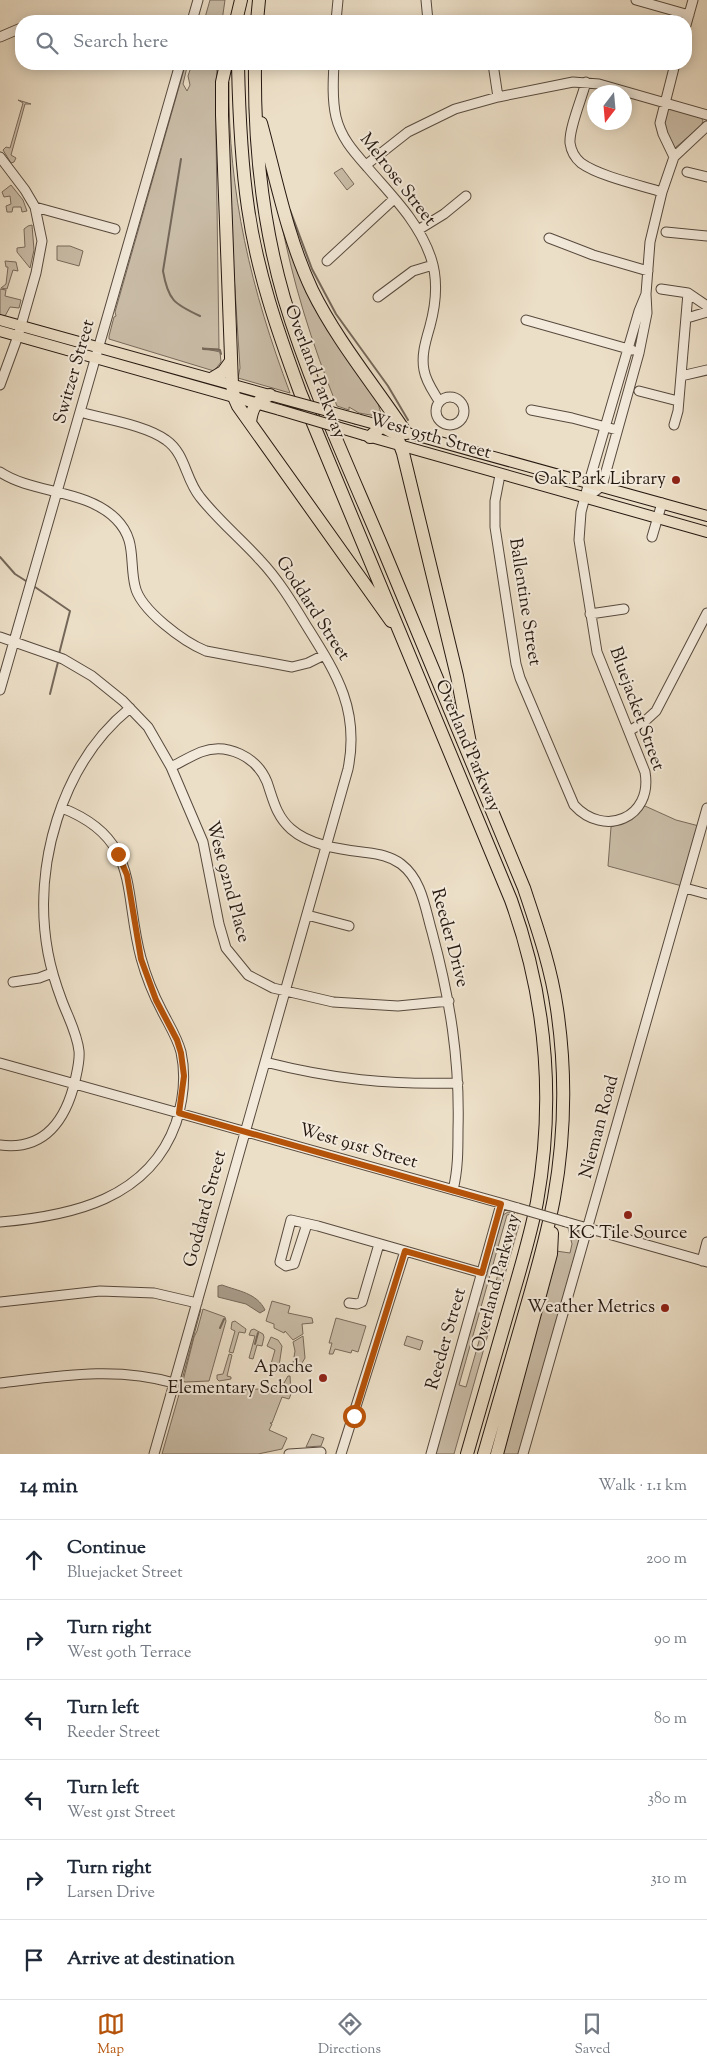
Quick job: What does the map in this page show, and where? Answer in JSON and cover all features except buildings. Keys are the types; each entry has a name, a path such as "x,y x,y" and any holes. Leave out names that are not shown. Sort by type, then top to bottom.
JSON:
{"highway":[{"path":"238,15 242,0"},
{"path":"241,15 242,0"},
{"path":"258,15 259,0"},
{"path":"225,70 222,82 222,123 234,397 367,589 403,637"},
{"name":"Overland Parkway","path":"238,70 240,131 248,210 261,275 271,309 300,392 498,867 520,925 537,992 544,1046 546,1124 537,1202 524,1258 467,1454"},
{"name":"Overland Parkway","path":"255,70 256,144 264,207 277,270 294,327 316,391 524,888 543,948 556,1008 562,1102 561,1133 554,1196 539,1262 484,1454"},
{"path":"255,101 290,232 304,272 320,306 406,433"},
{"path":"212,378 223,372 231,361"},
{"path":"250,422 255,404 272,395"},
{"path":"367,436 382,426 385,419 385,404"},
{"path":"382,426 396,434 402,446 458,676 475,768"},
{"path":"497,1454 551,1254 554,1196"},
{"path":"459,1454 466,1429 475,1426"}],"main road":[{"name":"West 95th Street","path":"0,320 19,331 96,358 500,475 707,532"},
{"name":"West 95th Street","path":"0,331 19,331 99,347 707,516"}],"street":[{"path":"194,15 198,0"},
{"path":"337,15 338,0"},
{"path":"426,0 427,15"},
{"path":"636,0 689,15 692,0"},
{"path":"0,38 15,31"},
{"name":"Switzer Street","path":"0,690 178,70"},
{"name":"Melrose Street","path":"334,70 336,117 346,141 418,230 426,244 433,265 435,299 423,360 426,379 439,401"},
{"path":"494,70 498,97"},
{"path":"673,70 660,123 674,157"},
{"path":"366,165 392,143 424,123 455,109 498,97 564,83 586,82 599,84 707,115"},
{"path":"586,82 571,136 572,151 575,157 587,166 614,177 662,192"},
{"name":"Bluejacket Street","path":"602,486 639,353 647,313 646,294 651,236 662,192 674,157 707,126"},
{"path":"0,157 25,190 34,207 41,233 39,264 19,331 0,385"},
{"path":"687,172 707,177"},
{"path":"418,230 444,214 466,196"},
{"path":"327,261 394,198"},
{"path":"34,207 115,229"},
{"path":"666,232 707,236"},
{"path":"549,238 592,255 648,271"},
{"path":"378,297 413,271 433,265"},
{"path":"662,289 688,294 707,306"},
{"name":"Bluejacket Street","path":"607,823 615,822 630,815 642,801 646,790 645,772 597,652 579,540 579,525 589,482 639,311 646,294"},
{"path":"674,425 677,416 688,294"},
{"path":"687,318 707,312"},
{"path":"526,320 639,353"},
{"path":"681,376 707,370"},
{"path":"639,391 678,401"},
{"path":"531,410 618,430"},
{"name":"Goddard Street","path":"80,412 159,435 175,448 181,456 193,489 270,571 337,677 345,694 351,721 352,737 348,768 154,1454"},
{"path":"0,472 96,504 115,518 131,545 133,579 135,589 142,603 159,619 197,647 215,653 292,667 308,663 324,655"},
{"name":"Ballentine Street","path":"500,475 495,501 495,527 514,655 520,678 574,806 589,819 607,823"},
{"path":"586,498 602,486"},
{"path":"652,537 662,503"},
{"path":"590,614 624,609"},
{"path":"629,731 644,722 656,711 707,613"},
{"name":"West 92nd Place","path":"0,636 63,659 102,683 130,708 155,736 171,767 203,842 219,924 226,948 248,975 261,984 285,992 332,1002 373,1006 419,1005 449,1001"},
{"path":"0,1145 13,1146 29,1142 54,1127 68,1105 78,1064 77,1040 52,973 46,938 45,884 52,838 62,808 87,758 102,738 130,708"},
{"name":"Reeder Drive","path":"171,767 210,750 224,749 238,753 259,768 266,781 276,810 288,826 302,837 326,846 384,855 401,864 412,875 422,898 449,1001 457,1051 457,1163 453,1190"},
{"path":"0,1222 42,1217 72,1210 124,1190 145,1174 162,1153 171,1137 179,1113 184,1076 181,1053 177,1040 156,1000 141,959 124,865 115,848 104,834 86,819 62,808"},
{"name":"Nieman Road","path":"523,1454 707,808"},
{"path":"685,888 707,894"},
{"path":"307,915 349,926"},
{"path":"13,982 39,978 52,973"},
{"path":"265,1062 316,1074 373,1082 458,1083"},
{"name":"West 91st Street","path":"0,1063 704,1261"},
{"name":"Reeder Street","path":"431,1454 501,1204"},
{"path":"307,1224 294,1264 286,1266 280,1262 291,1220 307,1224 405,1251 482,1273"},
{"path":"704,1261 707,1242"},
{"path":"348,1303 357,1304 362,1302 379,1244"},
{"path":"342,1454 405,1251"},
{"path":"0,1302 100,1291 154,1294 197,1303"},
{"path":"0,1383 72,1374 109,1372 151,1377 174,1383"},
{"path":"289,1454 321,1452"}],"shaded area":[{"path":"210,0 225,0 223,15 206,15"},
{"path":"184,70 186,70 183,84 187,91 190,85 188,76 190,70 217,70 219,349 202,348 220,352 221,362 214,371 109,339"},
{"path":"226,81 229,82 233,163 245,240 264,316 290,393 238,378 240,368 230,212"},
{"path":"18,100 31,104 25,104 11,155 16,158 11,163 3,150 6,147 10,148 23,103"},
{"path":"668,108 701,117 703,121 701,126 675,148 663,126"},
{"path":"342,168 354,184 347,190 334,173"},
{"path":"11,185 23,200 27,211 22,212 21,207 13,207 12,212 7,212 6,206 11,204 10,196 4,197 2,192"},
{"path":"280,215 290,241 377,400 382,417 359,413 349,407 349,410 337,406 304,312 290,264"},
{"path":"32,225 34,250 30,268 17,252 17,248 25,247 24,229"},
{"path":"57,246 70,246 83,251 79,266 57,260"},
{"path":"5,261 16,262 18,271 13,270 7,289 1,288 6,284 8,267 6,267"},
{"path":"0,289 6,290 5,296 21,300 19,308 10,307 5,316 0,315"},
{"path":"645,806 676,820 699,826 682,886 608,866 611,827 632,819"},
{"path":"508,1212 515,1213 507,1215 459,1385 466,1387 510,1232 519,1225 454,1454 435,1454 503,1215"},
{"path":"568,1228 579,1232 580,1238 519,1454 502,1454 556,1251 570,1253 572,1244"},
{"path":"222,1285 252,1296 262,1304 265,1310 260,1313 246,1304 218,1297 218,1286"},
{"path":"272,1301 290,1306 288,1313 312,1318 313,1323 302,1324 303,1334 293,1340 285,1331 284,1333 274,1328 274,1324 266,1321"},
{"path":"201,1309 182,1380 180,1375 198,1312"},
{"path":"203,1309 225,1317 226,1321 209,1381 185,1382 183,1381"},
{"path":"336,1318 366,1326 358,1352 352,1350 351,1353 335,1349 333,1354 329,1354 332,1343 329,1343"},
{"path":"235,1321 246,1329 245,1333 239,1332 233,1353 229,1352 235,1331 231,1329 232,1322"},
{"path":"254,1329 263,1334 264,1337 262,1346 257,1345 253,1359 249,1358 255,1336 249,1335 251,1330"},
{"path":"303,1336 305,1358 299,1368 293,1363 295,1351 293,1342"},
{"path":"407,1336 423,1341 420,1350 404,1345"},
{"path":"271,1337 278,1340 282,1346 279,1366 271,1364 275,1350 267,1346"},
{"path":"229,1354 232,1355 227,1376 231,1377 231,1379 219,1381 217,1375 223,1374"},
{"path":"288,1376 290,1376 291,1394 289,1399 282,1397 272,1423 270,1423 272,1424 269,1430 287,1438 282,1449 258,1454 162,1454 180,1391 262,1389 264,1392 278,1387 281,1390 286,1385 284,1383"},
{"path":"312,1434 324,1438 321,1446 306,1447"}],"waterway":[{"path":"181,159 163,271 167,289 174,300 184,308 200,316"},
{"path":"290,210 312,269 336,314 388,386 408,420"},
{"path":"203,349 220,350 221,354"},
{"path":"0,557 15,574 26,581"},
{"path":"35,587 70,611 59,654"},
{"path":"50,694 58,662"},
{"path":"220,1328 224,1319"},
{"path":"255,1344 258,1333"}],"place":[{"name":"Oak Park Library","path":"676,480"},
{"name":"KC Tile Source","path":"628,1215"},
{"name":"Weather Metrics","path":"665,1308"},
{"name":"Apache Elementary School","path":"323,1378"}],"route":[{"path":"118,854 127,875 141,959 156,1000 177,1040 181,1053 184,1076 179,1113 501,1204 482,1273 405,1251 354,1416"}]}
